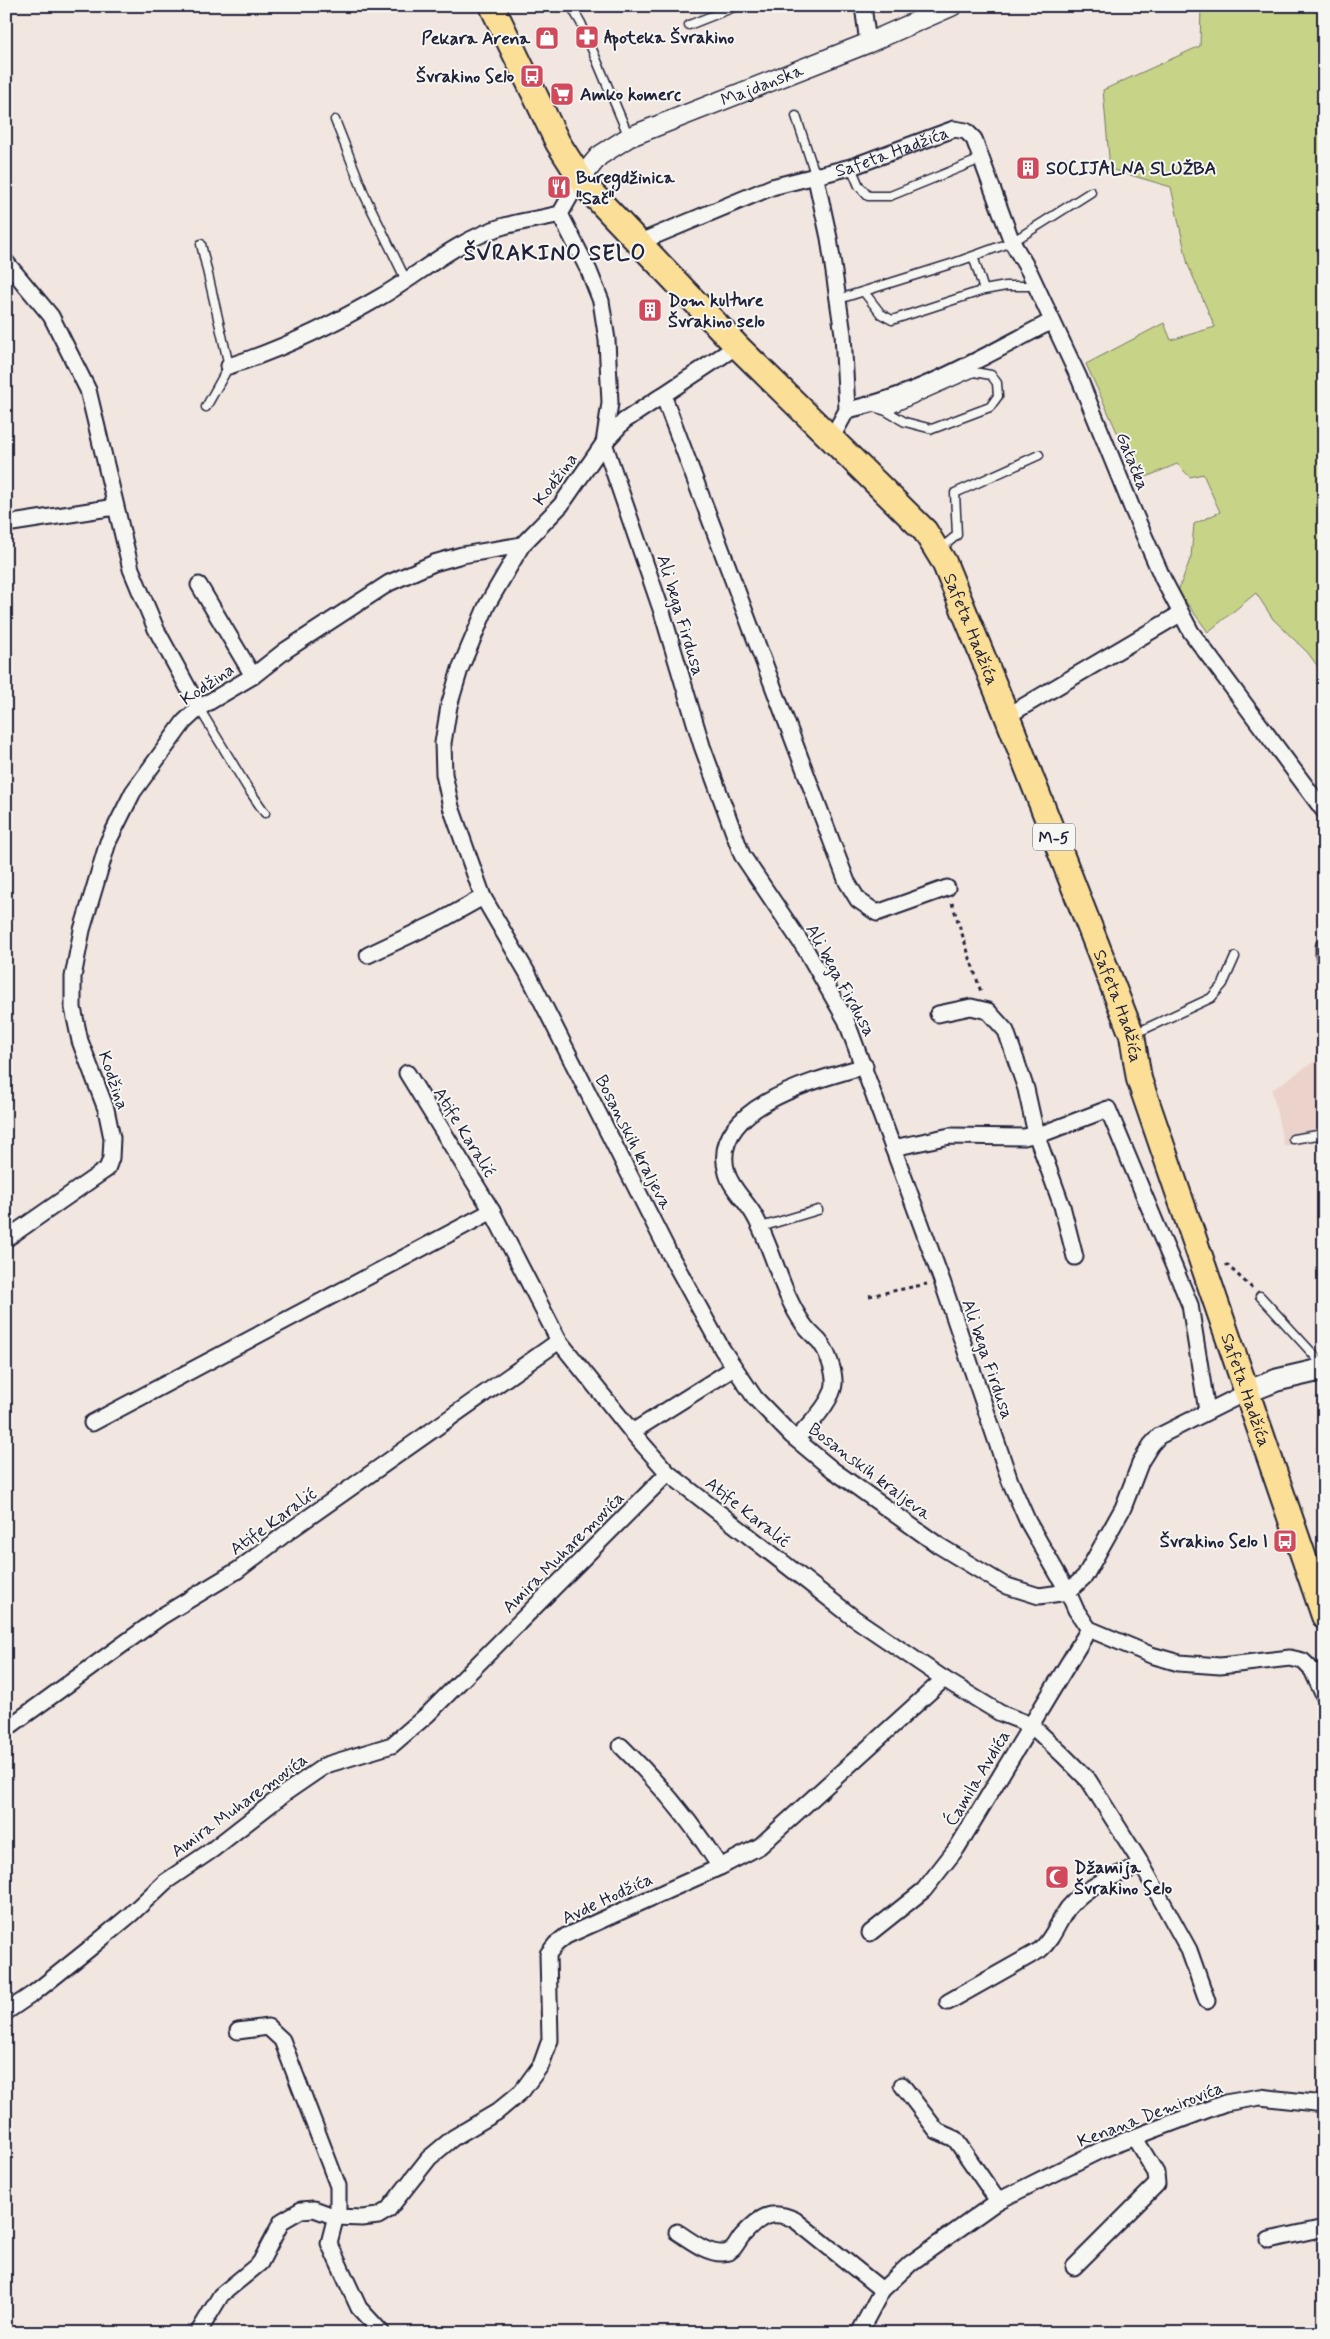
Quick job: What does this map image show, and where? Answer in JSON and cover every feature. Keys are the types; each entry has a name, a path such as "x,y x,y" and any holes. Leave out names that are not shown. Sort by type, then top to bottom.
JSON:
{"main road":[{"name":"Safeta Hadžića","path":"492,6 558,143 580,179 737,346 925,531 944,562 1007,716 1132,1035 1139,1079 1324,1616"},
{"path":"1247,1392 1277,1380 1324,1369"}],"street":[{"path":"863,6 868,43"},
{"name":"Majdanska","path":"580,179 599,156 629,137 868,43 952,6"},
{"name":"Safeta Hadžića","path":"640,242 772,187 815,174 851,167 954,129 966,131 974,139 1012,242"},
{"name":"Safeta Hadžića","path":"815,174 829,238 839,299 847,410"},
{"path":"229,366 316,332 406,280 449,251 500,227 560,214 580,179"},
{"path":"560,214 576,249 589,270 601,301 607,340 610,404 604,443"},
{"name":"Gatačka","path":"1012,242 1036,286 1079,378 1132,508 1180,614 1191,632 1324,811"},
{"path":"6,262 51,316 88,390 131,569 156,629 199,708"},
{"path":"832,439 847,410 868,406 926,385 1052,321"},
{"name":"Kodžina","path":"6,1239 98,1175 109,1164 112,1138 106,1109 80,1040 73,1008 73,977 82,930 108,842 133,792 184,722 199,708 253,676 322,625 389,583 434,563 470,553 522,545 560,505 604,443 624,421 737,346"},
{"path":"663,396 846,882 858,900 877,913 947,888"},
{"name":"Ali bega Firdusa","path":"604,443 662,612 702,746 742,855 806,950 846,1020 865,1066 942,1281 1010,1481 1028,1522 1089,1630"},
{"path":"6,524 115,507"},
{"name":"Bosanskih kraljeva","path":"522,545 487,605 460,669 449,706 443,743 444,774 450,807 483,897 528,974 668,1251 734,1368 755,1398 796,1439 832,1470 938,1544 1004,1585 1039,1596 1068,1592"},
{"path":"199,585 253,676"},
{"path":"1007,716 1180,614"},
{"path":"368,955 440,921 483,897"},
{"path":"1324,946 1324,956"},
{"path":"938,1014 972,1007 988,1011 1006,1031 1026,1089 1036,1134 1062,1206 1075,1258"},
{"path":"796,1439 813,1422 829,1397 834,1386 834,1374 821,1343 804,1326 778,1278 761,1227 727,1174 724,1150 736,1127 754,1110 796,1086 865,1066"},
{"name":"Atife Karalić","path":"407,1073 492,1211 560,1341 632,1432 668,1473 854,1618 944,1679"},
{"path":"893,1148 950,1136 976,1135 1004,1138 1036,1134 1047,1132 1108,1109 1190,1305 1207,1411"},
{"path":"92,1423 492,1211"},
{"name":"Atife Karalić","path":"6,1728 162,1616 238,1570 285,1534 560,1341"},
{"path":"632,1432 734,1368"},
{"path":"1068,1592 1085,1576 1123,1508 1142,1461 1151,1445 1159,1436 1247,1392"},
{"name":"Amira Muharemovića","path":"6,2012 34,1993 89,1949 130,1915 165,1882 212,1850 285,1793 326,1765 392,1745 428,1714 668,1473"},
{"path":"944,1679 1000,1713 1032,1725 1089,1630 1151,1655 1179,1663 1220,1666 1290,1658 1303,1661 1312,1670 1324,1696"},
{"name":"Avde Hodžića","path":"198,2333 221,2295 260,2263 282,2221 302,2210 314,2209 336,2217 362,2218 378,2216 388,2210 429,2158 453,2138 497,2112 522,2091 542,2065 550,2040 548,1954 556,1944 566,1936 720,1867 760,1846 944,1679"},
{"name":"Ćamila Avdića","path":"870,1933 924,1890 957,1848 1032,1725 1089,1781 1142,1865 1189,1950 1207,2001"},
{"path":"621,1746 681,1810 701,1836 720,1867"},
{"path":"948,2002 1040,1950 1047,1944 1068,1908 1091,1886 1142,1865"},
{"path":"238,2031 268,2026 282,2040 335,2173 339,2200 328,2243 359,2308 382,2333"},
{"path":"902,2086 937,2131 955,2139 998,2202"},
{"name":"Kenana Demirovića","path":"859,2333 882,2290 911,2263 998,2202 1102,2149 1225,2103 1260,2097 1324,2104"},
{"path":"1074,2267 1157,2184 1156,2173 1134,2137"},
{"path":"677,2232 706,2250 723,2254 735,2248 741,2238 758,2220 773,2213 783,2214 795,2220 882,2290"},
{"path":"1269,2240 1324,2228"}],"lane":[{"path":"571,6 581,24 629,137"},
{"path":"689,25 737,6"},
{"path":"796,116 815,174"},
{"path":"335,120 365,196 406,280"},
{"path":"851,167 859,186 868,196 890,196 981,159"},
{"path":"839,299 1012,242 1091,192"},
{"path":"201,244 229,366 206,407"},
{"path":"973,256 984,290"},
{"path":"864,292 881,314 892,320 984,290 1006,286 1036,286"},
{"path":"868,406 886,411 905,422 932,429 990,407 998,396 997,383 991,375 974,372 886,411"},
{"path":"937,552 957,535 955,493 1039,455"},
{"path":"199,708 246,787 265,813"},
{"path":"1132,1035 1211,998 1223,984 1235,957"},
{"path":"1293,1140 1324,1134"},
{"path":"761,1227 818,1210"},
{"path":"1260,1296 1324,1366"}],"path":[{"path":"947,888 988,1011"},
{"path":"869,1296 942,1281"}],"shaded area":[{"path":"1324,1055 1324,1137 1284,1146 1272,1090"}],"green space":[{"path":"1201,6 1324,6 1324,675 1308,653 1273,619 1256,593 1208,632 1178,591 1191,557 1194,524 1220,512 1203,474 1190,477 1177,464 1139,480 1086,364 1164,323 1171,340 1215,327 1188,265 1171,187 1110,169 1103,90 1200,46"}],"place":[{"name":"Apoteka Švrakino","path":"587,37"},
{"name":"Pekara Arena","path":"547,38"},
{"name":"Švrakino Selo","path":"532,76"},
{"name":"Amko komerc","path":"562,94"},
{"name":"SOCIJALNA SLUŽBA","path":"1028,168"},
{"name":"Buregdžinica \"Sač\"","path":"559,187"},
{"name":"Dom kulture Švrakino selo","path":"650,310"},
{"name":"Švrakino Selo I","path":"1285,1541"},
{"name":"Džamija Švrakino Selo","path":"1057,1877"}],"district":[{"name":"ŠVRAKINO SELO","path":"555,252"}]}
